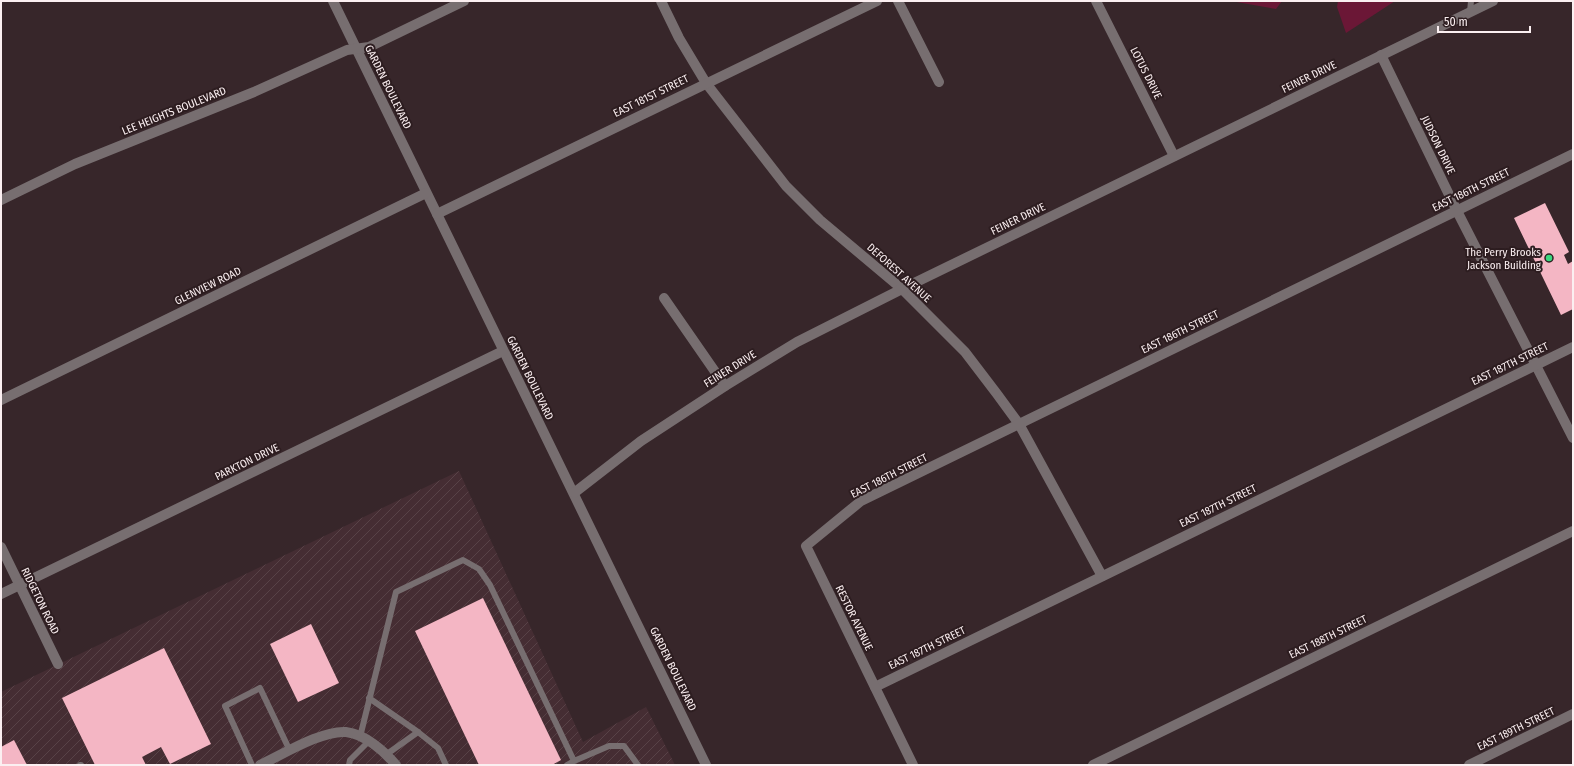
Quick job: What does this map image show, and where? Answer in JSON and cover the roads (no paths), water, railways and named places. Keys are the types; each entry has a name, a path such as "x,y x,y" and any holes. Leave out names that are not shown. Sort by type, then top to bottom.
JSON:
{"street":[{"name":"GARDEN BOULEVARD","path":"333,1 706,765"},
{"name":"LEE HEIGHTS BOULEVARD","path":"1,200 75,164 254,92 347,50 369,47 464,1"},
{"name":"DEFOREST AVENUE","path":"661,1 679,38 706,83 786,186 820,220 902,289 965,352 1019,424 1102,576"},
{"name":"EAST 181ST STREET","path":"437,214 877,1"},
{"path":"898,1 939,82"},
{"name":"LOTUS DRIVE","path":"1096,1 1174,156"},
{"name":"FEINER DRIVE","path":"574,493 641,441 725,386 797,342 902,289 1493,1"},
{"name":"JUDSON DRIVE","path":"1381,55 1457,211 1573,438"},
{"name":"EAST 186TH STREET","path":"806,546 861,501 1573,154"},
{"name":"GLENVIEW ROAD","path":"1,400 426,193"},
{"path":"664,298 725,386"},
{"name":"EAST 187TH STREET","path":"875,687 1573,347"},
{"name":"PARKTON DRIVE","path":"1,594 503,351"},
{"name":"EAST 188TH STREET","path":"1093,765 1573,531"},
{"name":"RESTOR AVENUE","path":"806,546 913,765"},
{"name":"RIDGETON ROAD","path":"1,547 58,664"},
{"name":"EAST 189TH STREET","path":"1469,765 1573,714"},
{"path":"260,765 320,736 346,732 364,739 387,754 396,765"}],"lane":[{"path":"1470,12 1471,1"},
{"path":"349,765 350,760 364,739 369,698 396,592 463,560 479,570 490,584 574,761"},
{"path":"252,765 225,706 260,688 290,751"},
{"path":"369,698 418,732 438,748 446,765"},
{"path":"387,754 418,732"},
{"path":"567,765 609,746 624,746 638,765"}],"place":[{"name":"The Perry Brooks Jackson Building","path":"1549,258"}]}
